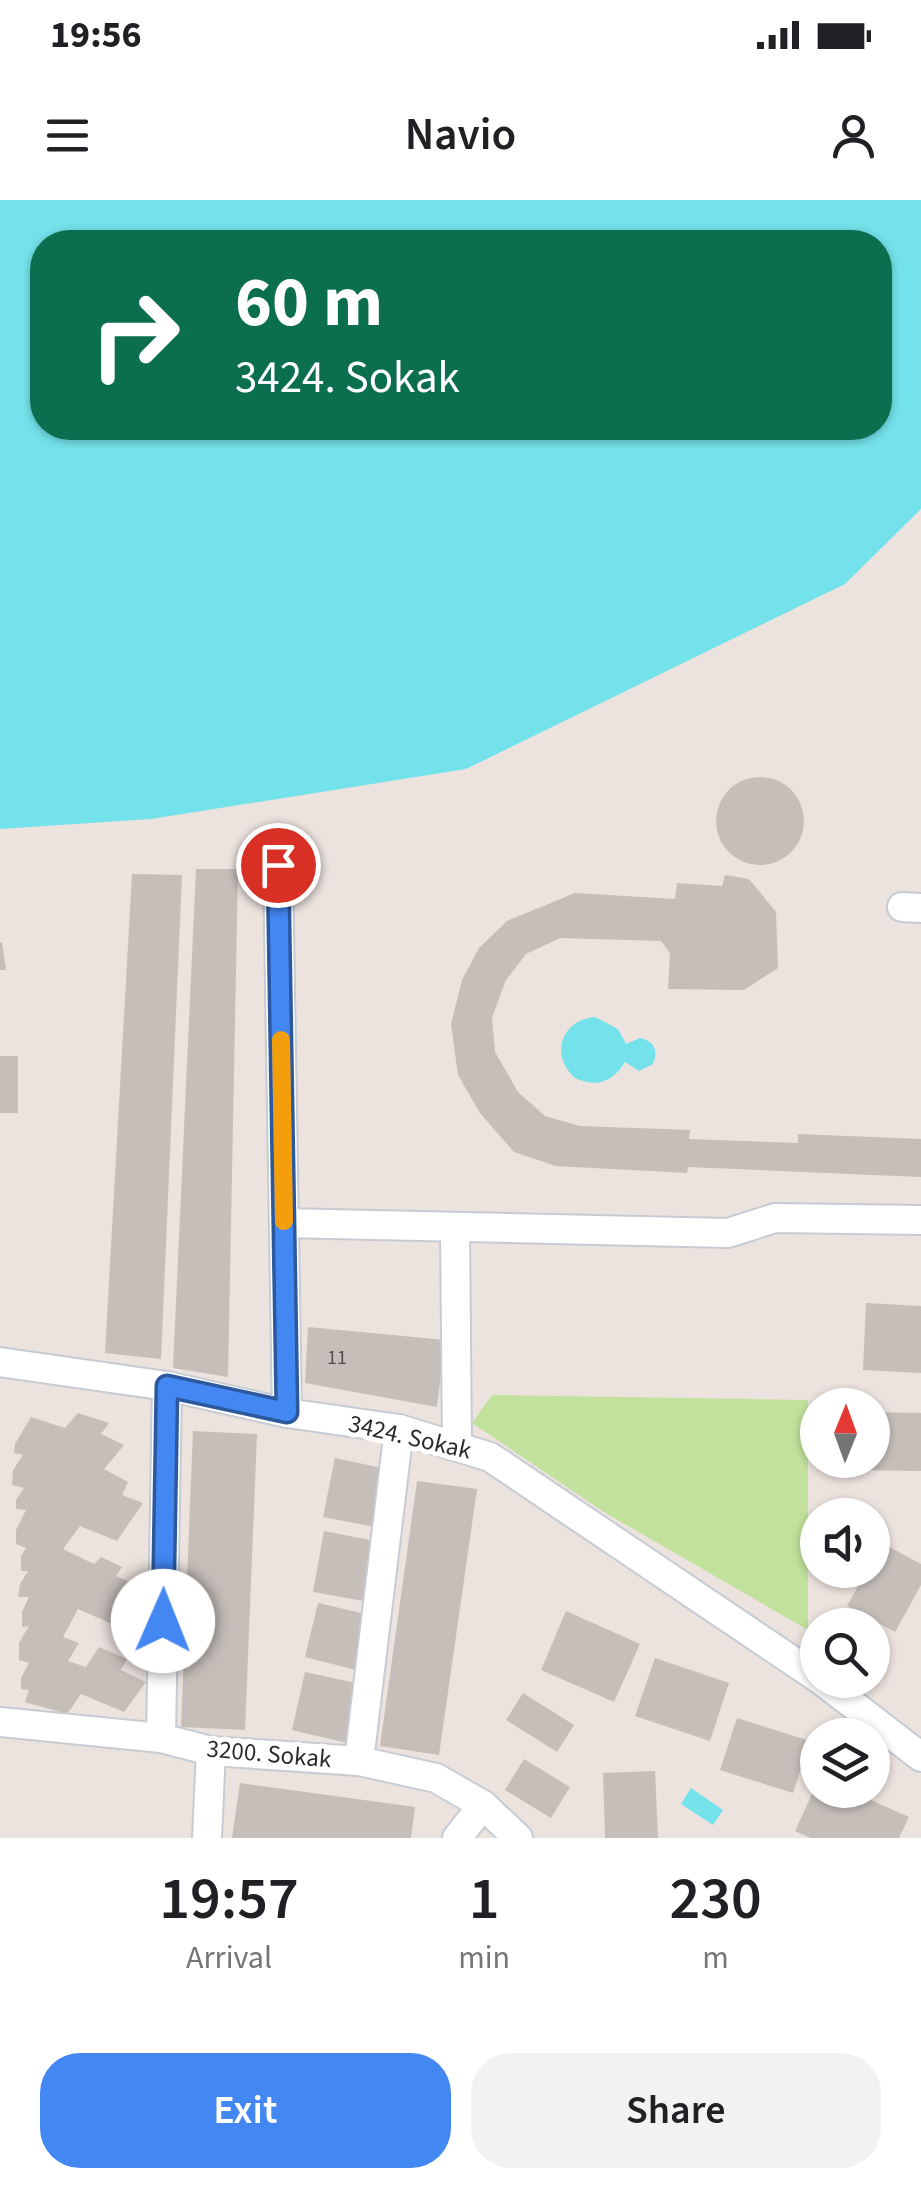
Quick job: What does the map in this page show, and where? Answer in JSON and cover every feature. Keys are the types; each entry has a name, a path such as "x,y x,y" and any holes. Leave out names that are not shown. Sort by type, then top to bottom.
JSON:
{"street":[{"path":"278,865 287,1412"},
{"path":"284,1223 728,1233 775,1218 921,1220"},
{"path":"455,1227 457,1446"},
{"name":"3424. Sokak","path":"0,1362 167,1386 287,1412 399,1429 490,1456 800,1666"},
{"path":"161,1738 167,1386"},
{"path":"359,1761 399,1429"},
{"name":"3424. Sokak","path":"844,1698 921,1757"},
{"name":"3200. Sokak","path":"0,1722 161,1738 211,1751 359,1761 436,1778 483,1805 518,1838"},
{"path":"207,1838 211,1751"},
{"path":"457,1838 483,1805"}],"green space":[{"path":"492,1395 800,1400 800,1478 808,1478 808,1498 800,1498 800,1588 808,1588 808,1608 800,1608 800,1625 604,1512 472,1423"}],"water":[{"path":"0,200 921,200 921,509 845,584 466,769 151,819 0,829"},
{"path":"595,1017 618,1029 626,1044 640,1038 649,1041 655,1051 653,1064 639,1071 625,1062 615,1074 597,1083 575,1078 563,1059 563,1040 574,1025"},
{"path":"691,1788 723,1810 713,1825 681,1804"}],"building":[{"path":"751,777 769,777 785,784 797,796 804,821 797,846 785,858 769,865 751,865 735,858 723,846 716,830 716,812 723,796 735,784"},
{"path":"196,869 238,869 228,1377 173,1368"},
{"path":"132,874 182,875 161,1359 105,1353"},
{"path":"725,875 749,879 776,912 778,968 744,990 668,989 670,953 661,941 560,938 526,954 506,980 492,1018 495,1052 518,1092 545,1116 580,1126 690,1130 689,1139 798,1143 798,1134 921,1139 921,1177 688,1167 687,1173 556,1166 514,1152 480,1113 458,1075 451,1024 462,980 479,948 507,921 575,893 675,899 677,883 722,886"},
{"path":"2,942 6,970 0,970"},
{"path":"0,1056 18,1056 18,1113 0,1113"},
{"path":"866,1303 921,1306 921,1373 863,1370"},
{"path":"308,1327 445,1340 437,1407 305,1383"},
{"path":"890,1412 921,1413 921,1471 890,1471"},
{"path":"78,1413 109,1423 101,1434 124,1445 104,1469 128,1482 122,1495 143,1503 117,1541 80,1526 63,1549 94,1564 101,1557 122,1567 116,1576 141,1587 119,1627 78,1609 63,1637 79,1643 68,1661 86,1667 99,1647 127,1659 121,1670 146,1682 124,1712 81,1694 67,1714 25,1702 29,1690 21,1689 21,1678 29,1663 19,1660 19,1643 29,1626 22,1627 22,1612 29,1597 18,1597 28,1571 21,1571 21,1556 26,1548 16,1544 16,1530 26,1510 16,1509 16,1500 24,1488 12,1485 13,1470 23,1455 14,1453 15,1444 31,1417 65,1428"},
{"path":"193,1431 257,1434 245,1730 181,1727"},
{"path":"335,1458 387,1469 375,1527 323,1517"},
{"path":"417,1481 477,1489 439,1755 380,1746"},
{"path":"324,1531 380,1542 369,1602 313,1592"},
{"path":"890,1547 921,1564 921,1585 895,1632 890,1629 890,1608 847,1606 857,1588 890,1588"},
{"path":"318,1603 370,1615 356,1670 305,1657"},
{"path":"566,1611 640,1644 614,1702 541,1670"},
{"path":"655,1658 729,1683 710,1741 635,1716"},
{"path":"305,1672 361,1684 347,1743 292,1730"},
{"path":"523,1693 574,1725 557,1752 506,1720"},
{"path":"737,1718 800,1738 800,1772 793,1793 720,1770"},
{"path":"524,1759 570,1787 551,1818 505,1790"},
{"path":"655,1771 658,1838 605,1838 603,1773"},
{"path":"240,1783 415,1807 411,1838 232,1838"},
{"path":"806,1808 889,1808 909,1817 899,1838 811,1838 795,1831"}],"slow traffic":[{"path":"281,1040 284,1221"}],"route":[{"path":"163,1621 167,1386 287,1412 278,865"}]}
